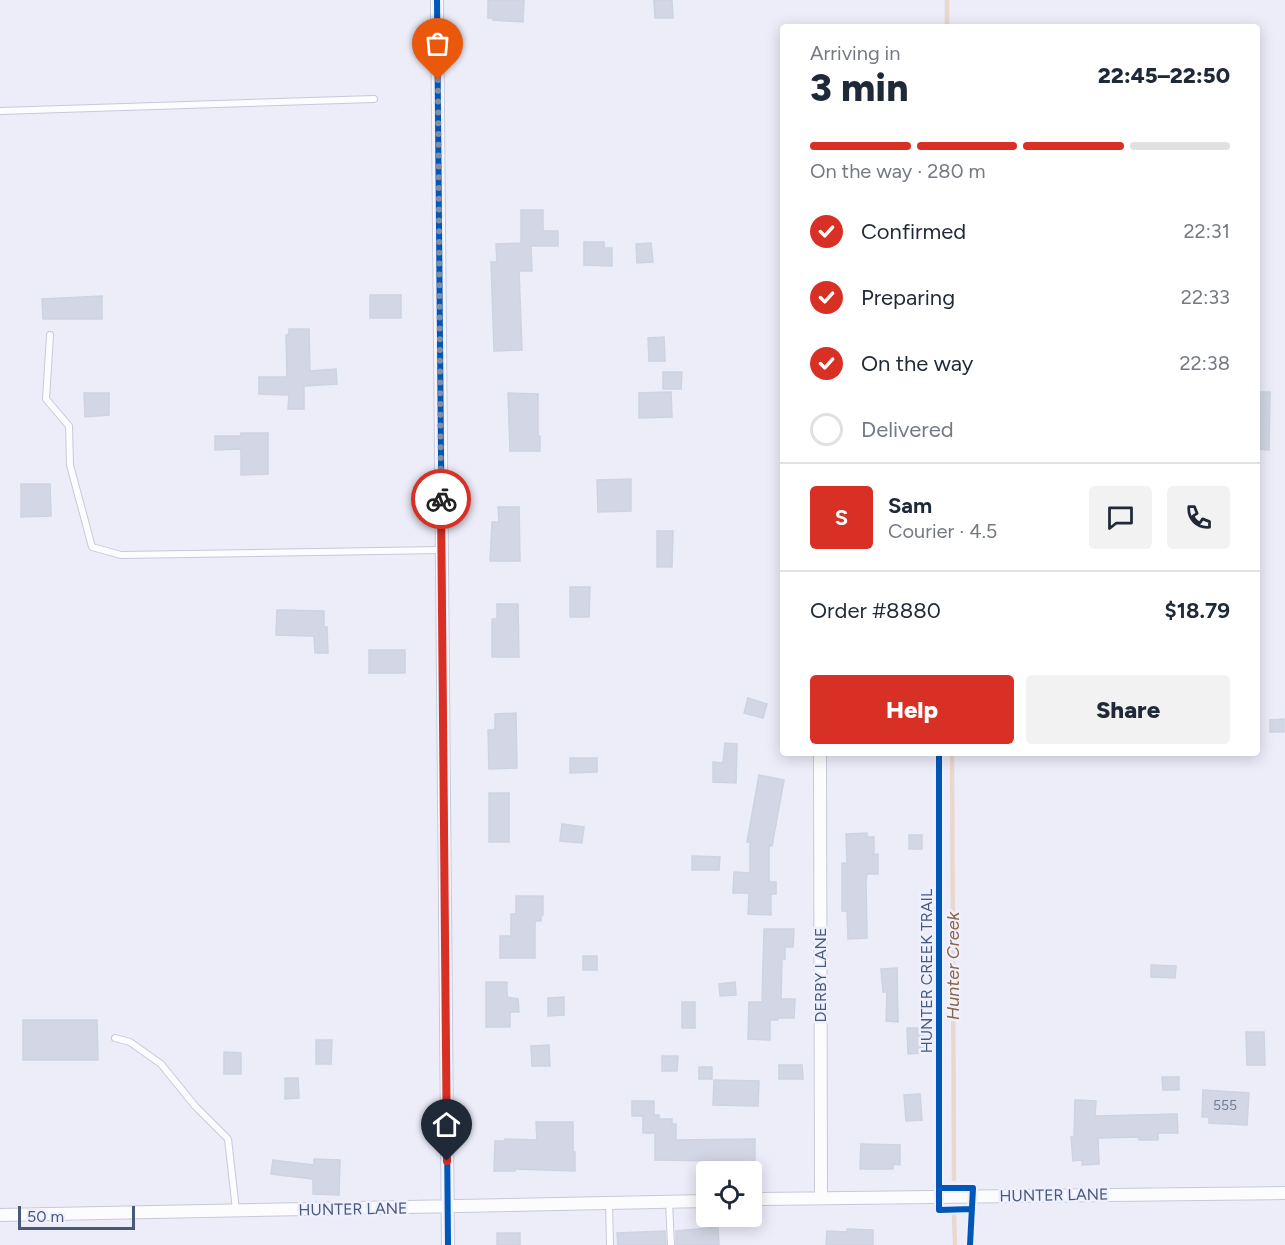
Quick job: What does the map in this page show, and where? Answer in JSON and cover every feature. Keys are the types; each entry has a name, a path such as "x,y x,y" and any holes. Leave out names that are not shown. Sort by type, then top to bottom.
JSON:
{"street":[{"path":"437,0 448,1245"},
{"name":"DERBY LANE","path":"820,756 821,1198"},
{"name":"HUNTER LANE","path":"762,1199 1285,1193"},
{"name":"HUNTER LANE","path":"0,1215 696,1201"}],"lane":[{"path":"0,111 374,99"},
{"path":"51,335 46,399 69,426 70,465 92,547 121,555 441,550"},
{"path":"115,1038 130,1042 161,1064 195,1106 228,1139 237,1211"},
{"path":"669,1202 670,1245"},
{"path":"609,1203 610,1245"}],"building":[{"path":"524,0 523,22 488,18 488,1"},
{"path":"654,0 672,0 673,18 655,18"},
{"path":"521,210 543,210 543,231 558,231 558,246 531,246 532,271 519,271 522,350 494,351 491,262 497,262 496,244 521,243"},
{"path":"584,242 604,242 604,248 612,248 612,266 584,265"},
{"path":"651,243 653,262 637,263 636,244"},
{"path":"370,295 401,295 401,318 370,318"},
{"path":"102,296 102,319 43,319 42,299"},
{"path":"289,329 309,329 310,371 336,369 337,384 304,386 304,409 288,409 289,395 259,394 259,377 287,377 286,335 289,334"},
{"path":"664,337 665,361 649,361 648,338"},
{"path":"663,372 682,372 681,389 663,389"},
{"path":"671,392 672,417 639,418 639,393"},
{"path":"1260,392 1270,392 1269,450 1260,449"},
{"path":"84,393 109,393 109,415 85,417"},
{"path":"508,393 538,394 540,451 510,451"},
{"path":"241,433 268,433 268,474 241,475 241,449 215,450 215,436 241,436"},
{"path":"631,479 631,511 598,512 597,480"},
{"path":"21,484 50,484 51,516 21,517"},
{"path":"498,507 519,507 520,561 490,561 492,522 499,522"},
{"path":"657,531 673,531 672,567 657,567"},
{"path":"570,587 590,587 589,617 570,617"},
{"path":"497,604 518,604 519,657 492,657 492,619 497,619"},
{"path":"277,610 324,611 328,653 315,653 314,636 276,635"},
{"path":"369,650 405,650 405,673 369,673"},
{"path":"748,698 767,704 763,718 744,713"},
{"path":"516,713 517,768 489,769 488,730 495,730 495,714"},
{"path":"1284,719 1284,732 1270,732 1270,720"},
{"path":"725,743 737,744 736,783 713,782 713,762 723,763"},
{"path":"570,758 597,758 597,772 570,773"},
{"path":"759,775 784,780 772,846 769,846 769,882 776,882 776,894 771,894 771,915 748,914 749,893 733,893 734,872 750,873 750,842 747,842"},
{"path":"489,793 509,793 509,842 489,842"},
{"path":"562,824 584,827 582,843 560,841"},
{"path":"867,833 867,837 874,837 874,855 878,854 878,874 867,874 867,938 848,939 847,911 842,911 842,863 847,863 846,834"},
{"path":"909,835 922,835 922,849 909,849"},
{"path":"692,856 720,857 719,870 692,870"},
{"path":"516,896 543,896 543,915 541,915 541,921 535,921 535,958 500,958 500,936 511,936 511,914 516,914"},
{"path":"764,929 794,929 793,947 785,947 785,959 782,959 781,999 795,999 794,1018 770,1020 770,1040 748,1039 749,1002 762,1002"},
{"path":"583,956 597,956 597,970 583,970"},
{"path":"1151,965 1176,966 1175,978 1151,977"},
{"path":"897,968 898,1022 886,1021 887,992 883,992 881,969"},
{"path":"486,982 507,982 507,997 518,999 519,1012 510,1012 510,1027 486,1027"},
{"path":"735,982 736,995 720,996 719,984"},
{"path":"564,997 564,1015 548,1016 548,998"},
{"path":"682,1002 695,1002 695,1028 682,1028"},
{"path":"23,1020 97,1020 98,1060 23,1060"},
{"path":"907,1028 923,1028 924,1053 908,1054"},
{"path":"1246,1032 1264,1032 1265,1065 1247,1065"},
{"path":"316,1040 332,1040 331,1064 316,1064"},
{"path":"549,1045 550,1066 532,1066 531,1046"},
{"path":"224,1052 241,1053 241,1074 224,1074"},
{"path":"662,1056 678,1056 677,1071 662,1071"},
{"path":"779,1065 802,1065 803,1079 779,1079"},
{"path":"699,1067 712,1067 712,1079 699,1079"},
{"path":"1162,1077 1179,1077 1179,1090 1163,1090"},
{"path":"285,1078 298,1078 299,1098 285,1099"},
{"path":"714,1080 759,1081 758,1106 713,1105"},
{"path":"1203,1090 1249,1093 1247,1125 1209,1123 1209,1117 1202,1117"},
{"path":"920,1094 922,1120 906,1121 904,1095"},
{"path":"1075,1100 1096,1101 1095,1116 1177,1114 1178,1133 1158,1133 1158,1140 1139,1140 1139,1137 1098,1138 1099,1164 1082,1165 1082,1160 1073,1161 1071,1137 1074,1137"},
{"path":"632,1101 654,1101 654,1115 659,1115 659,1119 672,1119 672,1124 676,1124 676,1140 755,1139 755,1161 655,1160 655,1133 643,1133 643,1116 632,1116"},
{"path":"536,1122 573,1122 575,1171 515,1169 515,1171 494,1171 495,1141 537,1140"},
{"path":"861,1144 900,1145 900,1165 893,1164 893,1169 860,1169"},
{"path":"314,1159 340,1160 339,1195 313,1194 313,1179 271,1174 273,1160 314,1165"},
{"path":"718,1227 719,1245 676,1245 676,1231"},
{"path":"847,1229 873,1230 873,1245 826,1245 827,1231 847,1232"},
{"path":"665,1231 666,1245 618,1245 617,1233"},
{"path":"497,1233 520,1233 520,1245 497,1245"}],"waterway":[{"name":"Hunter Creek","path":"947,0 947,24"},
{"name":"Hunter Creek","path":"952,756 954,1179"},
{"name":"Hunter Creek","path":"954,1215 955,1245"}],"cycle path":[{"path":"437,0 448,1245"},
{"name":"HUNTER CREEK TRAIL","path":"939,756 939,1210 972,1209"},
{"path":"939,1188 973,1188 970,1245"}],"way so far":[{"path":"438,80 441,499"}],"route":[{"path":"441,499 447,1161"}]}
